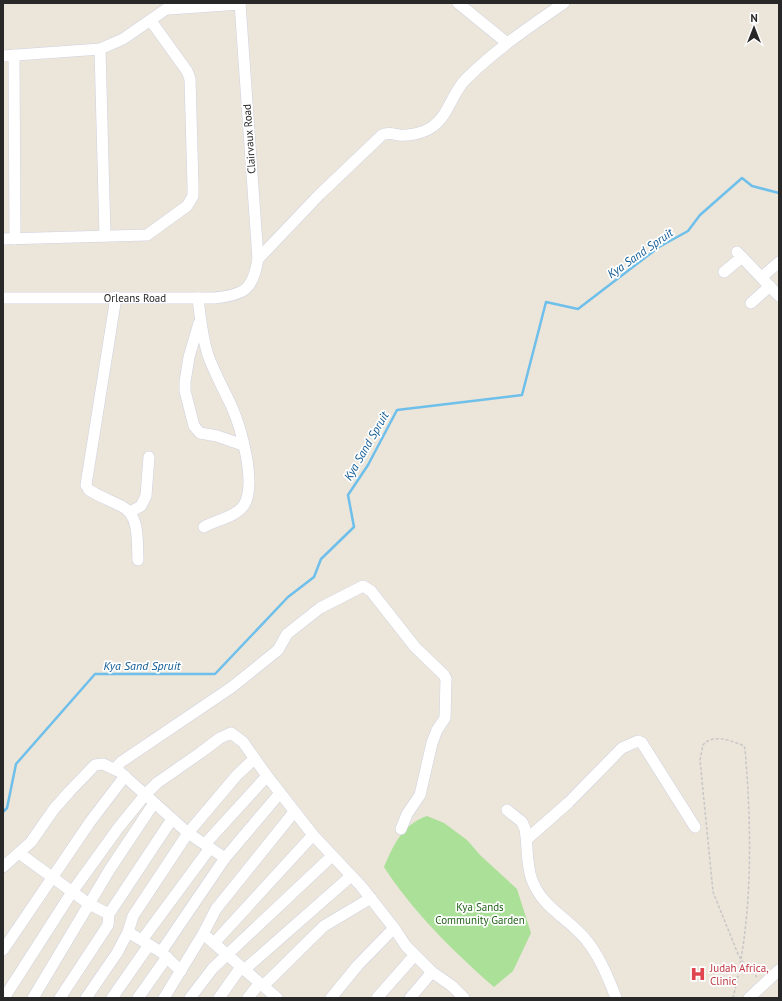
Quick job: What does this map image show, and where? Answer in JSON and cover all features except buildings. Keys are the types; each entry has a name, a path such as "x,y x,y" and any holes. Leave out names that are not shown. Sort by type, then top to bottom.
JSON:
{"street":[{"path":"458,3 507,43"},
{"path":"258,259 319,195 382,135 386,133 401,135 418,133 436,123 448,110 455,94 466,80 507,43 564,3"},
{"path":"15,239 9,55 100,49 123,39 172,6 240,4"},
{"name":"Clairvaux Road","path":"240,4 258,259 256,274"},
{"path":"3,239 147,235 187,206 193,196 190,79 187,71 151,21"},
{"path":"100,49 105,236"},
{"path":"724,272 740,255 779,296"},
{"path":"762,277 779,262"},
{"name":"Orleans Road","path":"3,298 198,298 235,295 249,287 256,274"},
{"path":"751,303 770,286"},
{"path":"116,297 86,485 88,490 124,507 130,512 135,524 138,560"},
{"path":"198,298 208,353 220,385 235,414 243,445 249,488 244,506 232,515 204,527"},
{"path":"201,318 189,357 185,382 185,391 192,421 200,433 218,436 243,445"},
{"path":"130,512 141,506 146,496 149,457"},
{"path":"115,769 122,762 232,687 278,650 286,634 320,608 363,586 371,591 415,646 444,675 446,679 445,718 437,730 432,743 420,795 407,814 401,830"},
{"path":"4,998 72,892 119,827 145,795 160,780 226,734 231,733 239,738 313,835 371,898 414,956 458,996"},
{"path":"527,839 568,803 622,748 638,741 642,743 695,828"},
{"path":"86,998 117,953 128,932 133,916 188,833 237,776 254,759"},
{"path":"3,867 31,842 58,804 95,765 102,764 115,769 125,776 188,833 225,858"},
{"path":"3,950 90,822 125,776"},
{"path":"112,998 207,846 267,776"},
{"path":"138,998 225,858 280,793"},
{"path":"33,998 89,904 154,803"},
{"path":"507,810 522,822 527,839 529,866 535,886 550,908 587,941 605,970 616,998"},
{"path":"164,998 204,934 216,909 294,812"},
{"path":"60,998 108,924 109,914 172,819"},
{"path":"214,942 313,835"},
{"path":"19,853 89,904 109,914"},
{"path":"190,998 213,968 229,955 332,856"},
{"path":"219,998 243,968 351,876"},
{"path":"248,998 324,926 371,898"},
{"path":"331,998 358,965 394,928"},
{"path":"128,932 146,942 164,955 181,971"},
{"path":"204,934 274,997"},
{"path":"377,998 414,956"},
{"path":"749,998 779,970"},
{"path":"410,998 432,972"}],"path":[{"path":"733,998 742,961 747,922 750,801 744,746 734,742 715,739 709,740 703,745 700,760 713,892 717,905 742,961 763,984"}],"green space":[{"name":"Kya Sands Community Garden","path":"427,816 444,823 467,840 481,856 517,889 531,933 513,971 494,987 464,960 421,916 395,884 384,867 395,843 405,830 418,820"}],"waterway":[{"name":"Kya Sand Spruit","path":"3,812 7,808 16,764 95,674 215,674 288,597 314,577 321,559 354,527 348,495 368,465 397,410 522,395 546,302 578,309 659,247 688,231 700,215 742,178 752,186 779,193"}],"place":[{"name":"Judah Africa, Clinic","path":"698,974"}]}
